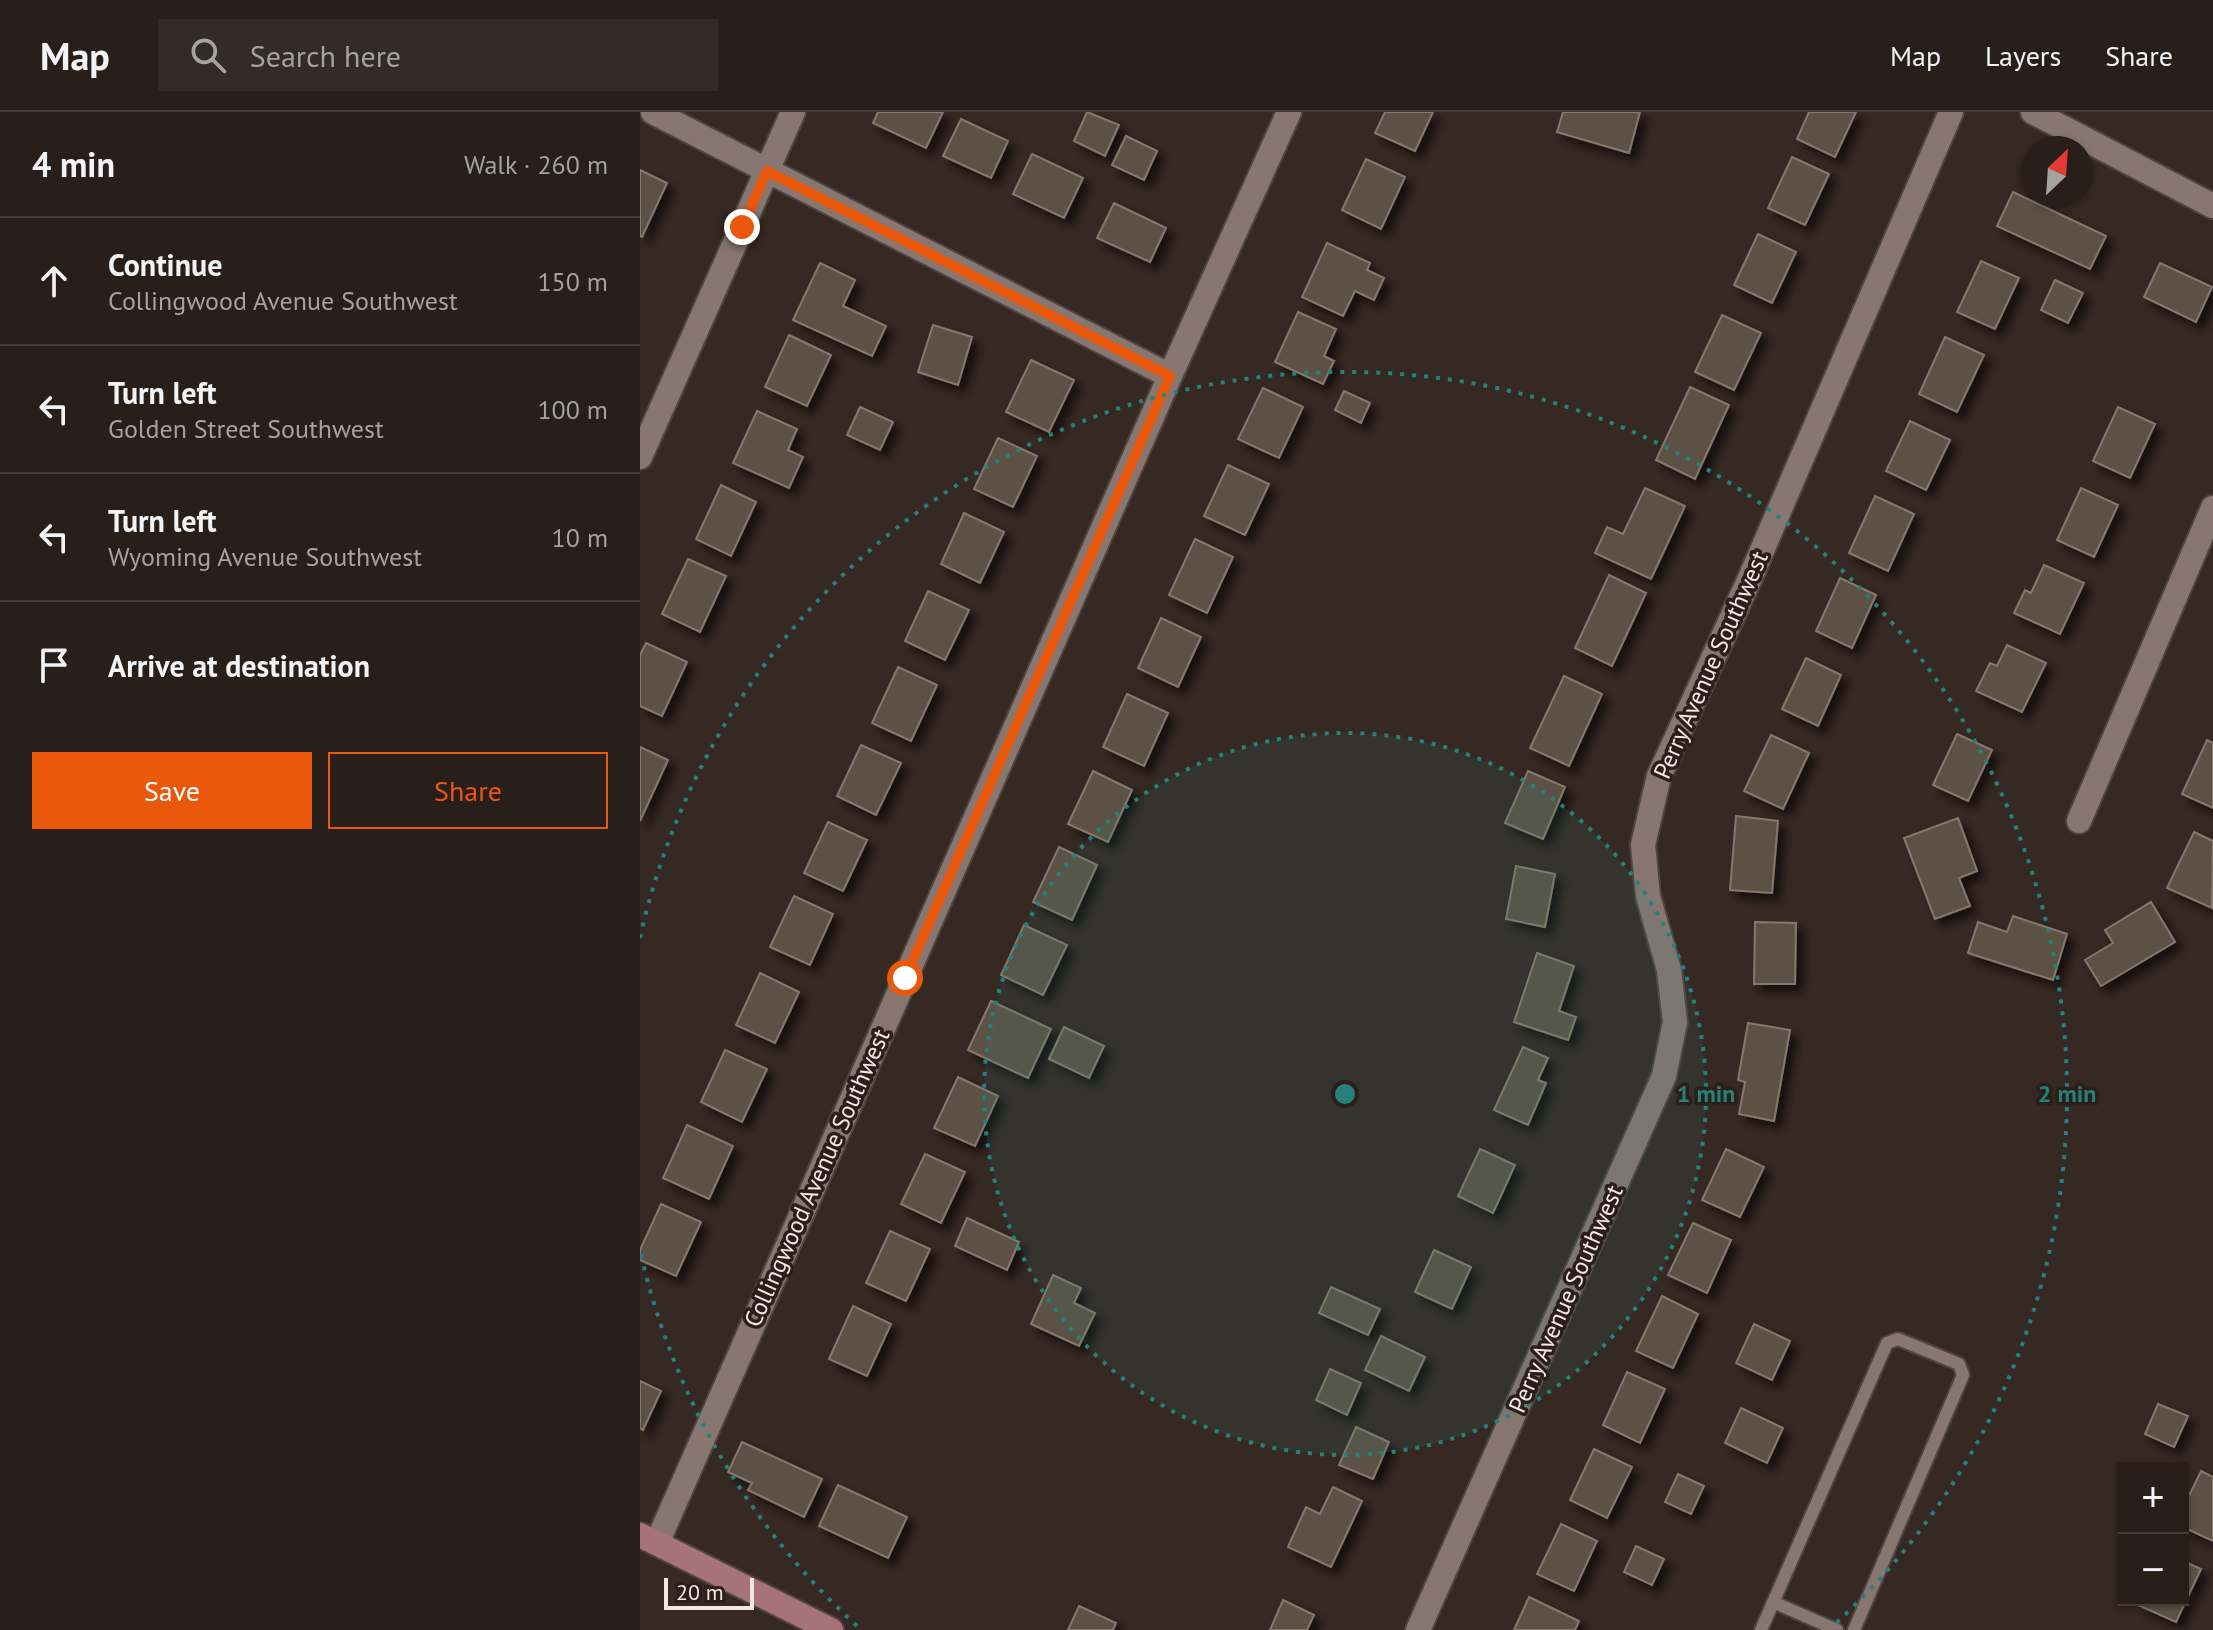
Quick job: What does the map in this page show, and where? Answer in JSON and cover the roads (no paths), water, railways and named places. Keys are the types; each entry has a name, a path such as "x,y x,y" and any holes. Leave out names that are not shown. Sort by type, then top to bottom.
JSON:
{"street":[{"path":"653,112 1170,376"},
{"path":"640,457 793,112"},
{"name":"Collingwood Avenue Southwest","path":"648,1539 1289,112"},
{"name":"Perry Avenue Southwest","path":"1418,1630 1664,1076 1675,1022 1669,970 1648,896 1643,845 1659,776 1751,576 1951,112"},
{"path":"2033,112 2213,206"},
{"path":"2079,821 2213,508"},
{"path":"648,1539 831,1630"}],"lane":[{"path":"1761,1630 1887,1343 1898,1339 1959,1364 1963,1375 1854,1630"},
{"path":"1773,1602 1837,1630"}]}
